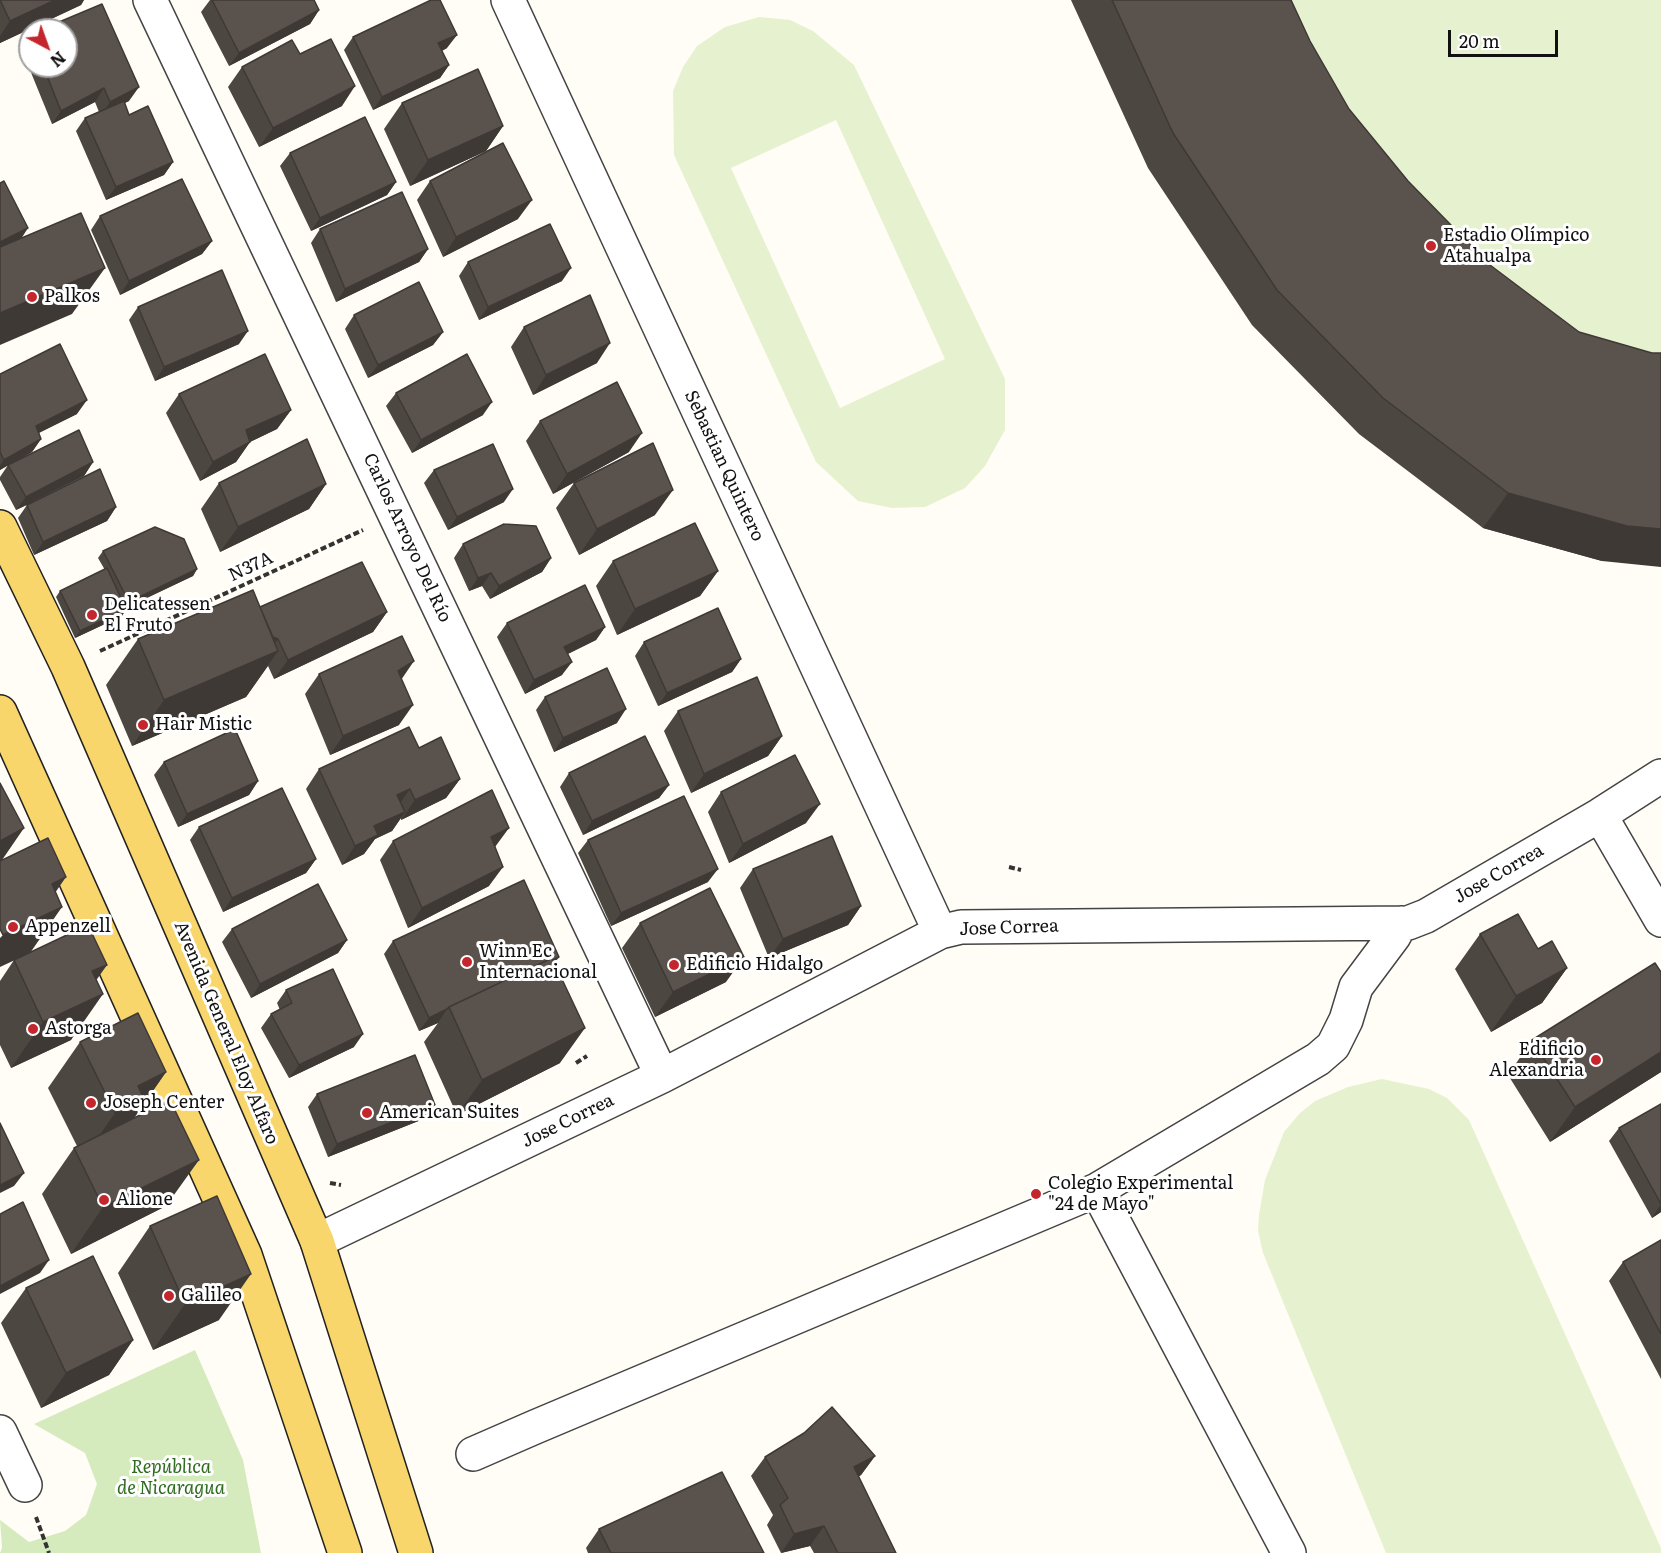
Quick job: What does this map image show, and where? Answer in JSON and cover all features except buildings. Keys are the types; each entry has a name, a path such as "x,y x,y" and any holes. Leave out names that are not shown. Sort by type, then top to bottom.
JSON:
{"main road":[{"name":"Avenida General Eloy Alfaro","path":"0,527 68,667 317,1241 416,1553"},
{"path":"0,712 245,1255 345,1553"}],"street":[{"name":"Carlos Arroyo Del Río","path":"150,0 662,1076"},
{"name":"Sebastian Quintero","path":"508,0 940,932"},
{"name":"Jose Correa","path":"317,1241 662,1076 940,932 961,927 1418,921 1600,815 1661,776"},
{"path":"1600,815 1661,920"},
{"path":"474,1454 1097,1190 1318,1059 1333,1046 1346,1020 1356,987 1401,923"},
{"path":"1097,1190 1289,1553"},
{"path":"0,1432 25,1485"}],"path":[{"name":"N37A","path":"91,656 369,528"},
{"path":"1009,867 1021,870"},
{"path":"576,1064 587,1056"}],"green space":[{"name":"Estadio Olímpico Atahualpa","path":"1071,0 1661,0 1661,567 1359,434 1252,325 1148,168"},
{"path":"759,17 790,20 813,31 854,65 1005,379 1005,430 985,466 965,488 925,507 892,508 858,501 816,462 674,155 673,91 683,67 697,46 725,27","holes":["836,120 945,359 840,408 731,168"]},
{"path":"1382,1079 1429,1089 1447,1098 1469,1120 1661,1548 1661,1553 1386,1553 1263,1253 1258,1231 1265,1180 1284,1132 1300,1113 1315,1101 1348,1087"},
{"name":"República de Nicaragua","path":"195,1350 243,1460 261,1553 0,1553 2,1548 0,1520 29,1542 65,1531 86,1515 97,1484 85,1453 34,1424"}],"place":[{"name":"Estadio Olímpico Atahualpa","path":"1431,246"},
{"name":"Palkos","path":"32,297"},
{"name":"Delicatessen El Fruto","path":"92,615"},
{"name":"Hair Mistic","path":"143,725"},
{"name":"Appenzell","path":"13,927"},
{"name":"Winn Ec Internacional","path":"467,962"},
{"name":"Edificio Hidalgo","path":"674,965"},
{"name":"Astorga","path":"33,1029"},
{"name":"Edificio Alexandria","path":"1596,1060"},
{"name":"Joseph Center","path":"91,1103"},
{"name":"American Suites","path":"367,1113"},
{"name":"Colegio Experimental \"24 de Mayo\"","path":"1036,1194"},
{"name":"Alione","path":"104,1200"},
{"name":"Galileo","path":"169,1296"}]}
